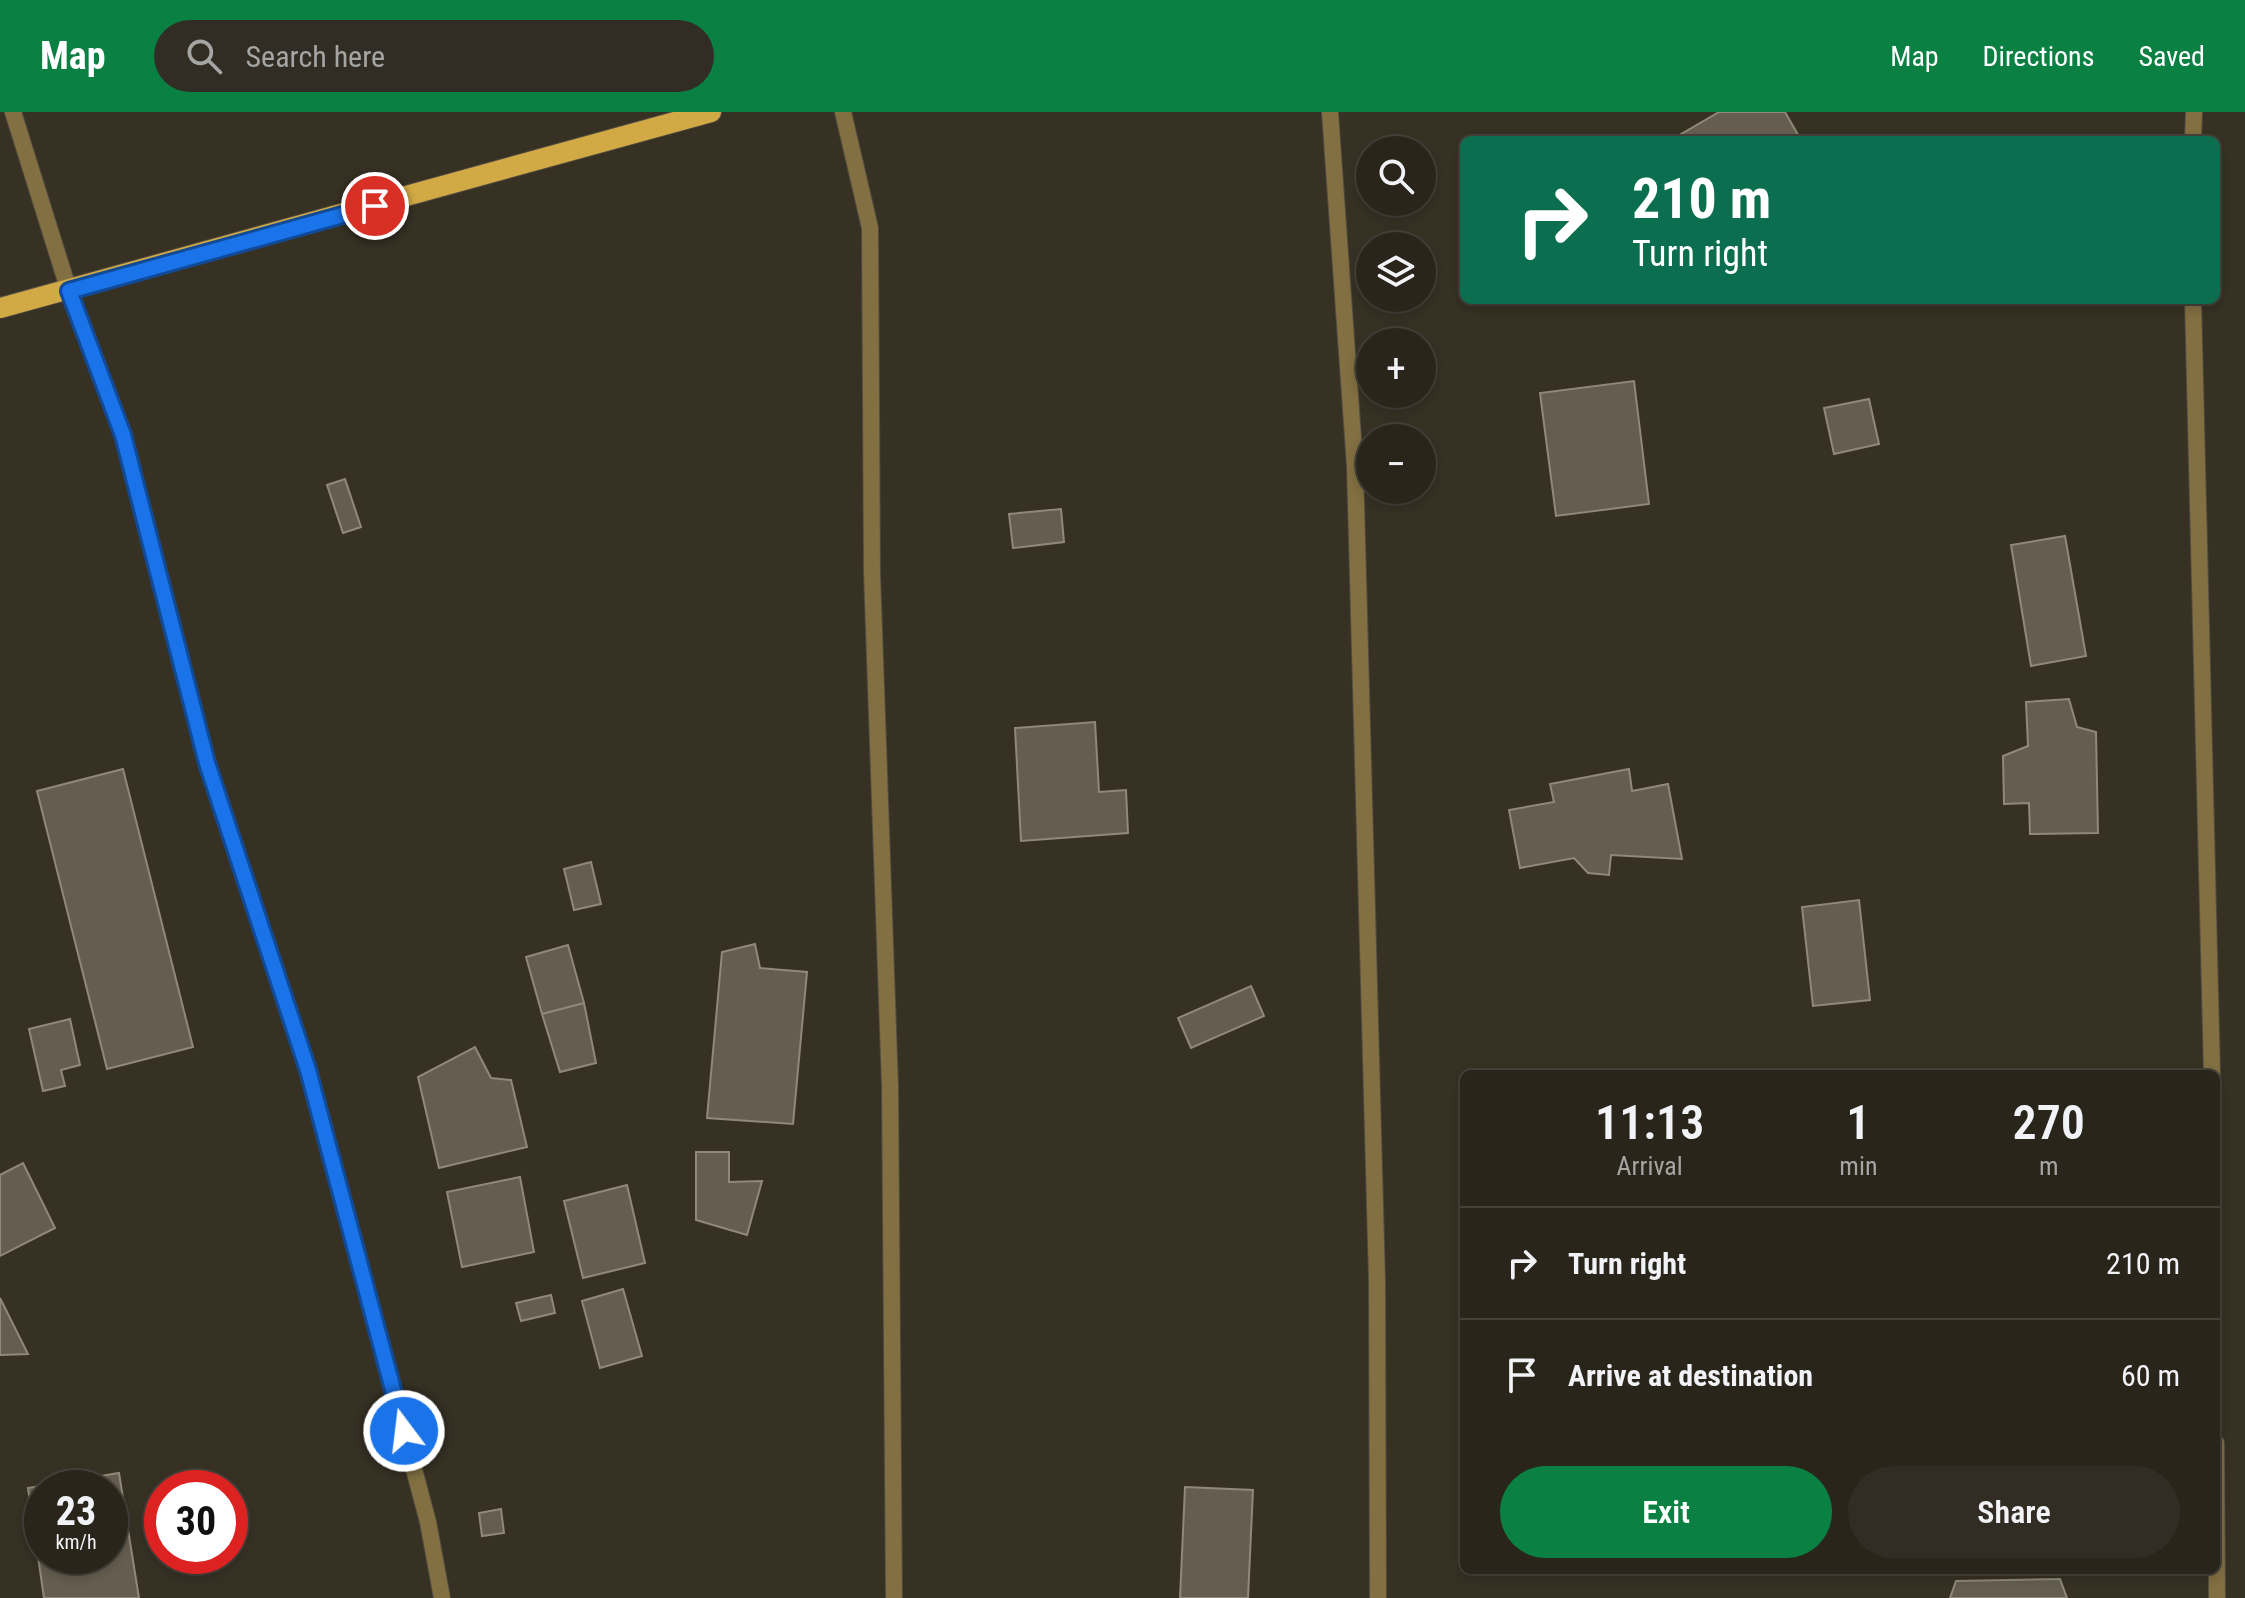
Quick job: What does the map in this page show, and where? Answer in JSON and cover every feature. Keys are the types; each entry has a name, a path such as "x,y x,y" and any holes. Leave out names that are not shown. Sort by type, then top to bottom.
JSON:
{"main road":[{"path":"0,308 711,112"}],"street":[{"path":"13,112 69,291 123,435 207,763 308,1070 428,1522 442,1598"},
{"path":"843,112 870,228 872,573 890,1086 894,1598"},
{"path":"1330,112 1357,528 1377,1280 1378,1598"},
{"path":"2193,136 2194,112"},
{"path":"2193,304 2212,1070"},
{"path":"2217,1574 2217,1598"}],"building":[{"path":"1719,112 1785,112 1799,136 1678,136"},
{"path":"1634,381 1649,504 1556,516 1540,393"},
{"path":"1869,399 1879,444 1834,454 1824,408"},
{"path":"345,479 361,527 343,533 327,485"},
{"path":"1061,509 1064,542 1013,548 1009,514"},
{"path":"2065,536 2086,656 2031,666 2011,545"},
{"path":"2069,699 2077,727 2096,732 2098,833 2030,834 2029,803 2004,804 2003,756 2028,746 2026,702"},
{"path":"1095,722 1099,792 1126,790 1128,833 1021,841 1015,728"},
{"path":"123,769 193,1047 107,1069 37,791"},
{"path":"1629,769 1632,791 1668,784 1682,859 1611,855 1609,875 1588,873 1574,858 1520,868 1509,810 1554,802 1550,784"},
{"path":"591,862 601,904 574,910 564,869"},
{"path":"1859,900 1870,1000 1813,1006 1802,907"},
{"path":"755,944 760,968 807,972 793,1124 707,1118 722,952"},
{"path":"568,945 584,1003 542,1014 526,957"},
{"path":"1251,986 1264,1016 1191,1048 1178,1018"},
{"path":"584,1003 596,1063 560,1072 542,1014"},
{"path":"70,1019 80,1065 61,1070 65,1086 43,1091 29,1029"},
{"path":"475,1047 491,1078 511,1080 527,1147 439,1168 418,1077"},
{"path":"696,1152 729,1152 729,1182 762,1181 747,1235 696,1220"},
{"path":"23,1163 55,1228 0,1256 0,1175"},
{"path":"520,1177 534,1252 462,1267 447,1192"},
{"path":"627,1185 645,1263 583,1278 564,1201"},
{"path":"623,1289 642,1356 600,1368 582,1301"},
{"path":"551,1295 555,1313 521,1321 516,1303"},
{"path":"0,1298 28,1354 0,1355"},
{"path":"1185,1487 1253,1490 1248,1598 1180,1598"},
{"path":"501,1509 504,1533 482,1536 479,1513"},
{"path":"128,1529 139,1598 44,1598 41,1574 128,1574"},
{"path":"2060,1579 2067,1598 1950,1598 1956,1581"}],"route":[{"path":"375,206 69,291 123,435 207,763 308,1070 404,1431"}]}
